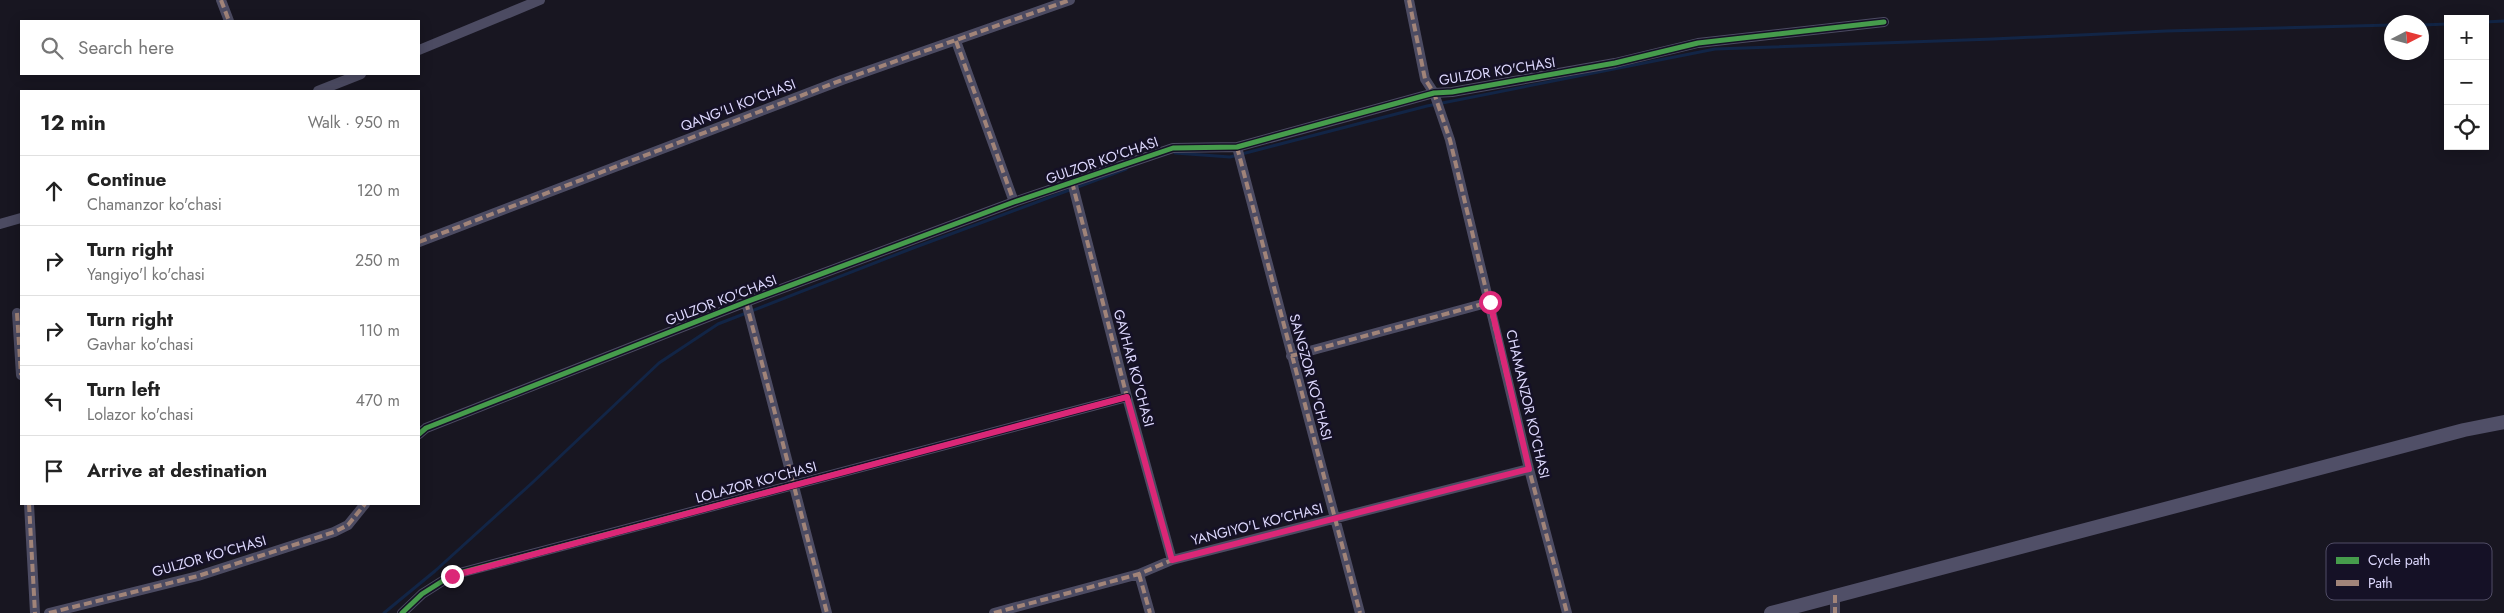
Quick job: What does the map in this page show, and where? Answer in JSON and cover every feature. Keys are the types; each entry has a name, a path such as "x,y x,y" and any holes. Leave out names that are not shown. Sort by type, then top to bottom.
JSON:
{"main road":[{"path":"1771,613 1866,586 2454,432 2504,422"}],"street":[{"path":"221,0 229,20"},
{"path":"420,50 540,0"},
{"name":"QANG'LI KO'CHASI","path":"420,242 842,80 1070,0"},
{"name":"CHAMANZOR KO'CHASI","path":"1408,0 1424,79 1434,93 1450,140 1529,469 1567,613"},
{"name":"GULZOR KO'CHASI","path":"420,433 426,428 746,302 1014,202 1173,148 1237,147 1434,93 1452,92 1614,62 1698,43 1884,22"},
{"path":"956,41 1014,202"},
{"path":"321,90 358,75"},
{"name":"SANGZOR KO'CHASI","path":"1237,147 1360,613"},
{"name":"GAVHAR KO'CHASI","path":"1072,182 1127,397 1172,560"},
{"path":"0,224 20,218"},
{"path":"746,302 827,613"},
{"path":"1291,356 1490,302"},
{"path":"17,313 20,360"},
{"name":"LOLAZOR KO'CHASI","path":"402,613 422,594 452,576 1127,397"},
{"name":"YANGIYO'L KO'CHASI","path":"994,613 1139,574 1172,560 1529,469"},
{"path":"29,505 35,613"},
{"name":"GULZOR KO'CHASI","path":"49,613 198,576 334,532 348,525 365,505"},
{"path":"1139,574 1150,613"},
{"path":"1834,595 1835,613"}],"waterway":[{"path":"2489,22 2504,21"},
{"path":"2429,25 2444,24"},
{"path":"1175,153 1230,157 1427,106 1715,49 2166,31 2384,25"},
{"path":"384,613 435,571 532,483 659,363 718,324 913,248 1126,169"}],"marked path":[{"path":"221,0 229,20"},
{"path":"420,242 842,80 1070,0"},
{"path":"1409,0 1425,79 1434,93 1450,140 1529,469 1567,613"},
{"path":"956,41 1014,202"},
{"path":"1237,147 1360,613"},
{"path":"1072,182 1127,397 1172,560"},
{"path":"746,302 827,613"},
{"path":"1291,356 1490,302"},
{"path":"17,313 20,360"},
{"path":"994,613 1139,574 1172,560 1529,469"},
{"path":"29,505 35,613"},
{"path":"49,613 198,576 334,532 348,525 364,505"},
{"path":"1139,574 1150,613"},
{"path":"1835,595 1835,613"}],"cycle path":[{"path":"420,433 426,428 746,302 1014,202 1173,148 1237,147 1434,93 1452,92 1615,63 1698,43 1884,22"},
{"path":"402,613 422,594 452,575 1127,397"}],"route":[{"path":"452,576 1127,397 1172,560 1529,469 1490,302"}]}
